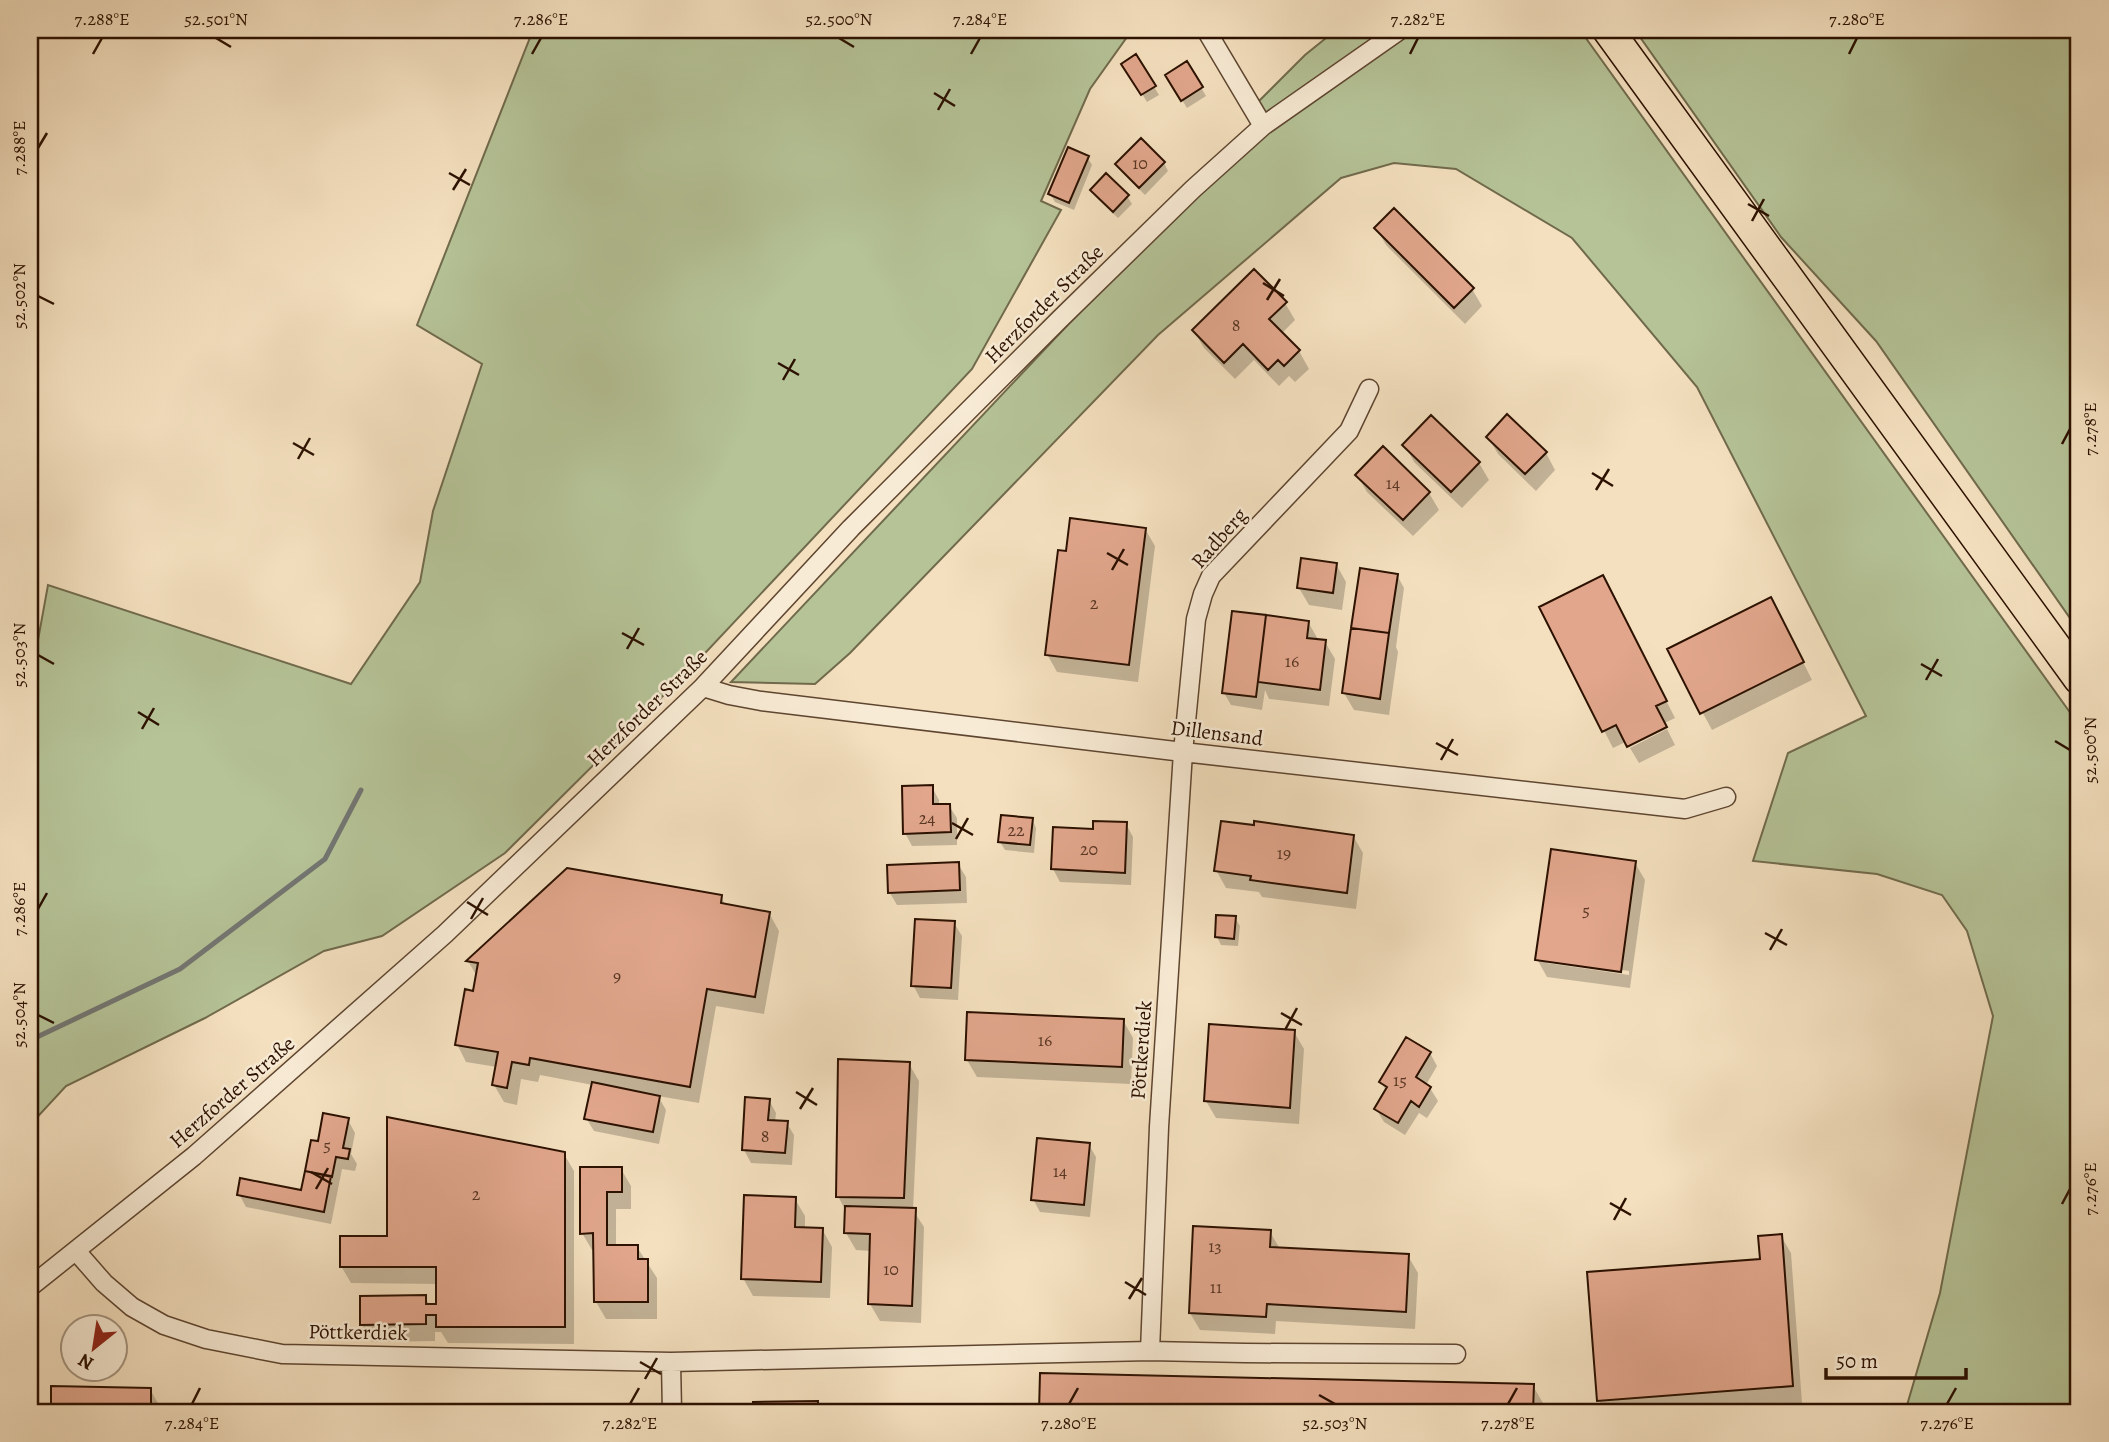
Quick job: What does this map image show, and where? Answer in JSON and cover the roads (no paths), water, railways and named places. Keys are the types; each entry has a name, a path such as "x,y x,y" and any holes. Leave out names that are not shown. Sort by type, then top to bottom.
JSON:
{"main road":[{"path":"1608,30 2079,679"},
{"path":"2027,606 2079,660"}],"street":[{"path":"1206,30 1262,126"},
{"name":"Herzforder Straße","path":"30,1287 194,1156 445,934 703,687 851,528 1193,189 1262,126 1400,30"},
{"name":"Radberg","path":"1183,752 1196,619 1210,576 1349,431 1368,389"},
{"name":"Dillensand","path":"703,687 761,701 1685,809 1726,797"},
{"name":"Pöttkerdiek","path":"1150,1351 1159,1127 1183,752"},
{"name":"Pöttkerdiek","path":"76,1251 104,1283 132,1307 164,1325 206,1339 282,1354 671,1362 1150,1351 1457,1354"},
{"path":"671,1362 672,1412"}],"waterway":[{"path":"37,1037 180,969 325,859 361,790"}]}
